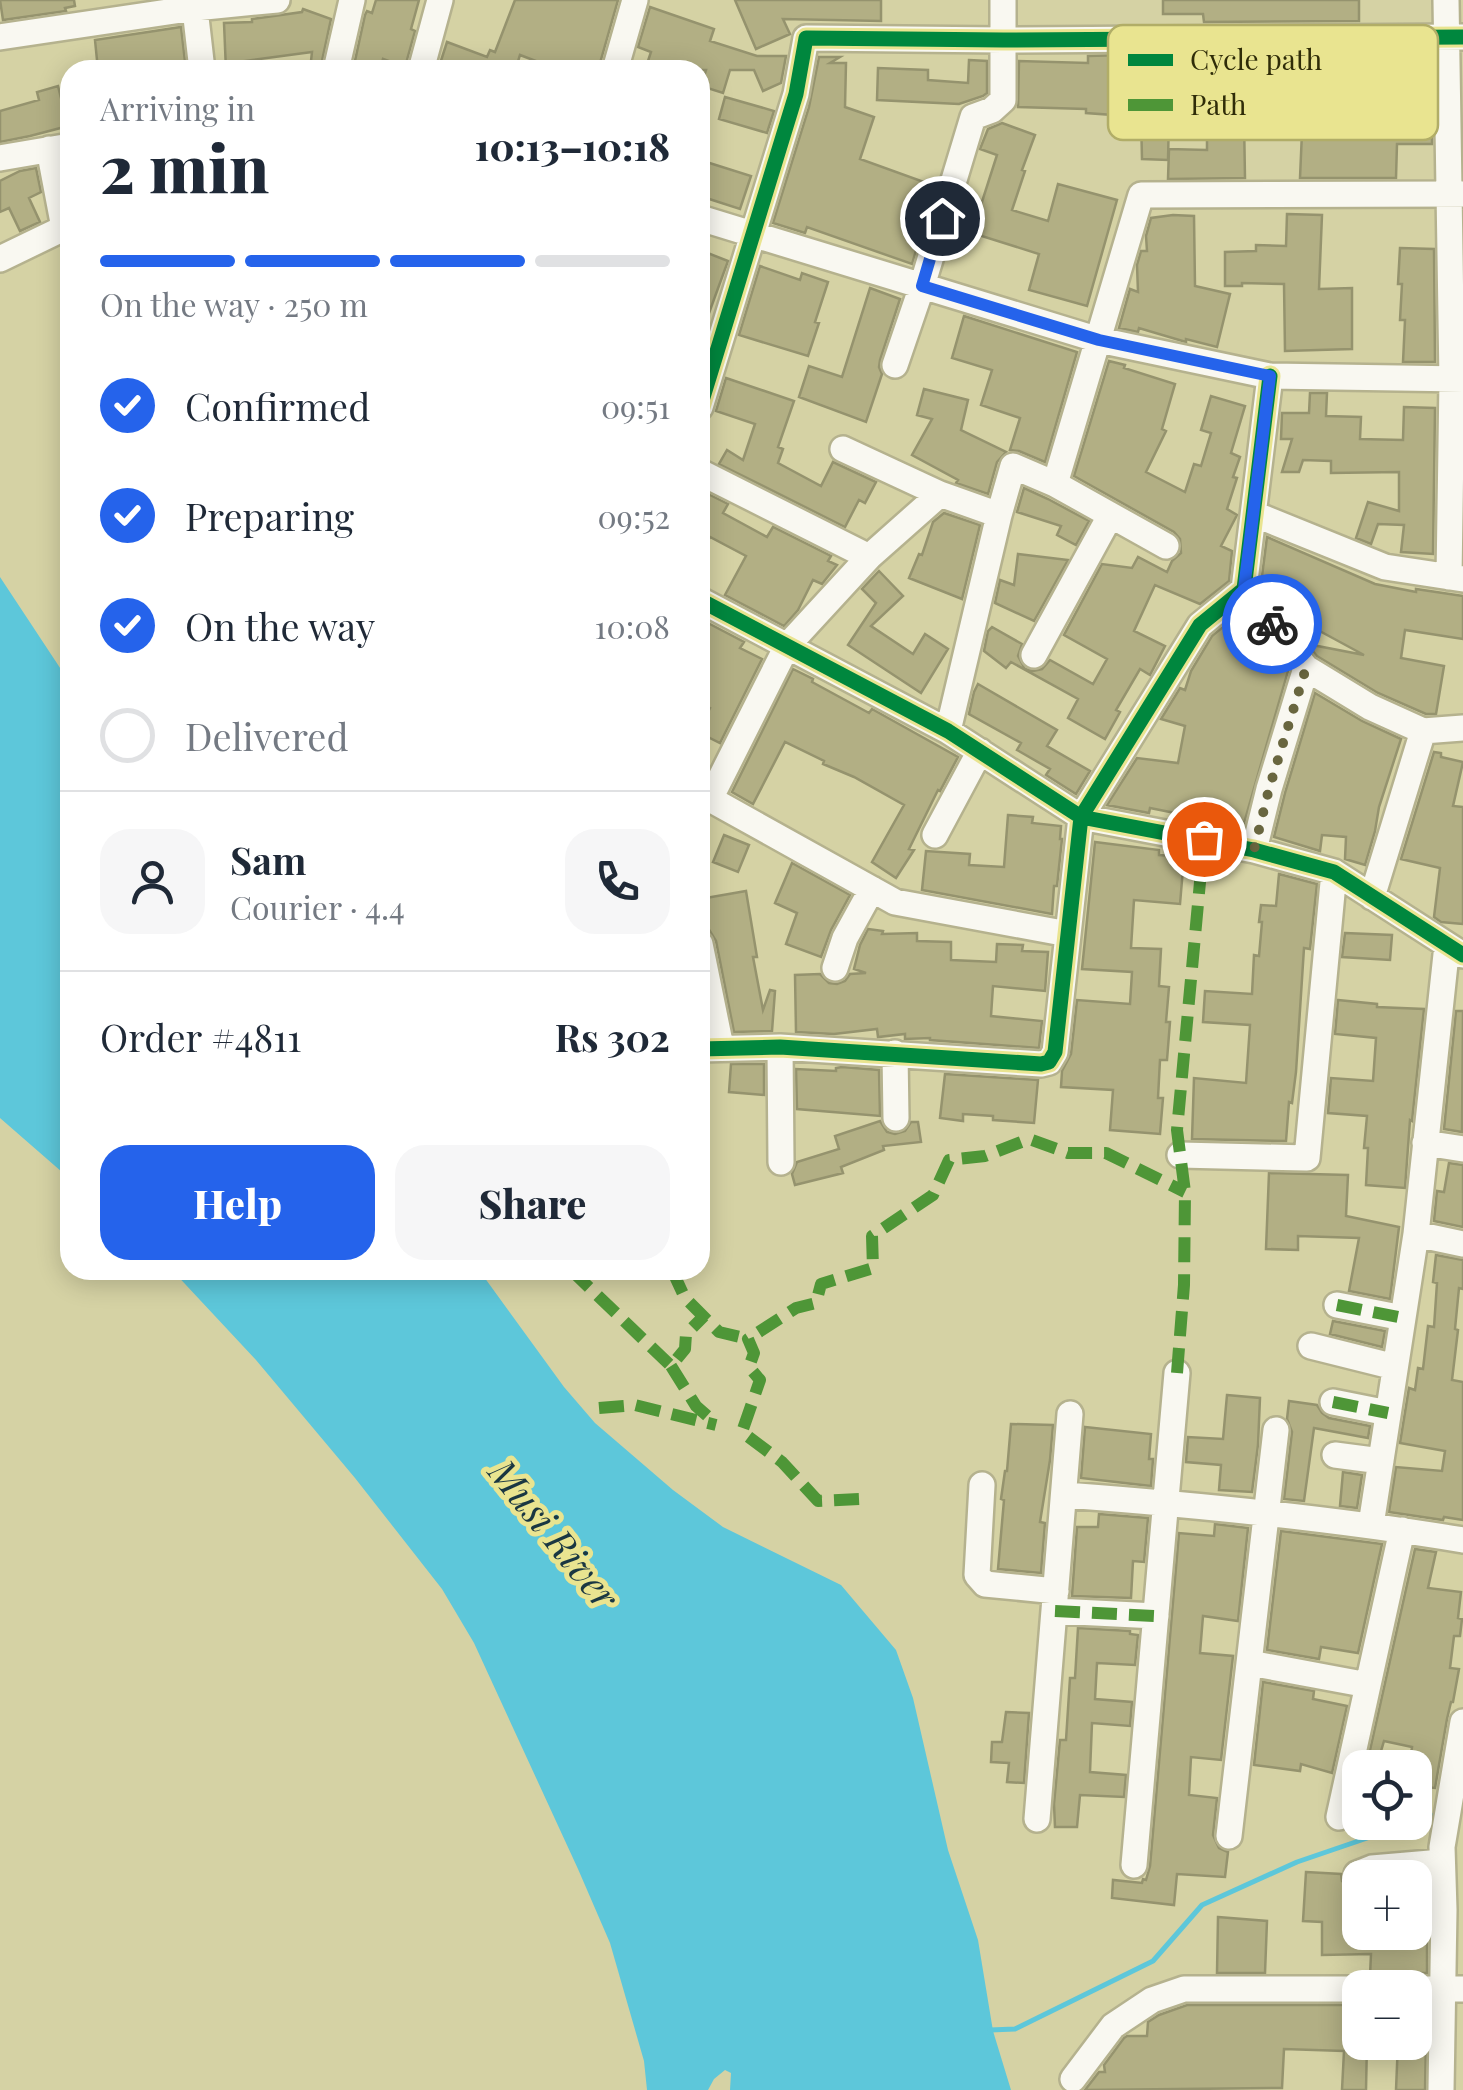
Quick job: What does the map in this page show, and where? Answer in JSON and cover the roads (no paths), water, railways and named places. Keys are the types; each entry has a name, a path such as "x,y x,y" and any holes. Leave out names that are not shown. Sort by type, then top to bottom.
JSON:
{"street":[{"path":"0,37 194,4 277,0"},
{"path":"338,60 352,0"},
{"path":"424,60 440,0"},
{"path":"618,60 635,0"},
{"path":"896,365 973,117 1004,100 1002,0"},
{"path":"1254,514 1385,567 1456,578 1454,37 1446,0"},
{"path":"194,4 201,60"},
{"path":"710,374 796,94 806,38 1108,39"},
{"path":"0,158 60,148"},
{"path":"1055,484 1140,194 1456,194"},
{"path":"710,221 1099,340 1270,376 1457,380"},
{"path":"0,258 60,230"},
{"path":"710,1048 780,1046 1049,1062 1055,1052 1081,817 1200,625 1244,589 1270,376"},
{"path":"842,449 940,494 999,514"},
{"path":"948,731 1013,466 1055,484 1166,546"},
{"path":"710,477 868,558"},
{"path":"940,494 868,558 787,646 710,798 894,902 1068,934"},
{"path":"1034,655 1110,516"},
{"path":"1244,589 1306,668 1370,707 1423,730 1463,728"},
{"path":"710,609 948,731 1081,817 1254,850 1334,872 1455,950 1371,1525"},
{"path":"1254,850 1306,668"},
{"path":"1372,896 1423,730"},
{"path":"935,835 980,751"},
{"path":"1180,1156 1307,1158 1334,872"},
{"path":"834,968 845,938 872,890"},
{"path":"780,1046 781,1162"},
{"path":"895,1053 896,1118"},
{"path":"1424,1143 1463,1149"},
{"path":"1416,1234 1463,1244"},
{"path":"1337,1305 1403,1318"},
{"path":"1311,1346 1395,1367"},
{"path":"1134,1865 1177,1372"},
{"path":"1332,1402 1388,1413"},
{"path":"1037,1819 1070,1414"},
{"path":"1229,1836 1276,1430"},
{"path":"1335,1455 1381,1460"},
{"path":"982,1485 979,1580 1055,1601 1156,1616"},
{"path":"1065,1495 1371,1525 1463,1540"},
{"path":"1339,1817 1402,1530"},
{"path":"1250,1663 1368,1685"},
{"path":"1441,2090 1453,1989 1442,1855 1463,1722"},
{"path":"1415,1860 1442,1855"},
{"path":"1073,2080 1113,2026 1152,2000 1184,1989 1342,1989"}],"water":[{"path":"0,577 60,668 60,1170 0,1118"},
{"name":"Musi River","path":"181,1280 486,1280 595,1423 723,1527 841,1585 896,1650 913,1698 948,1850 978,1940 993,2031 1011,2090 730,2090 731,2073 725,2070 708,2090 647,2090 644,2061 610,1943 474,1643 442,1589 256,1360"}],"waterway":[{"path":"1432,1816 1441,1813"},
{"path":"990,2030 1015,2029 1153,1961 1202,1905 1297,1862 1361,1840"}]}
